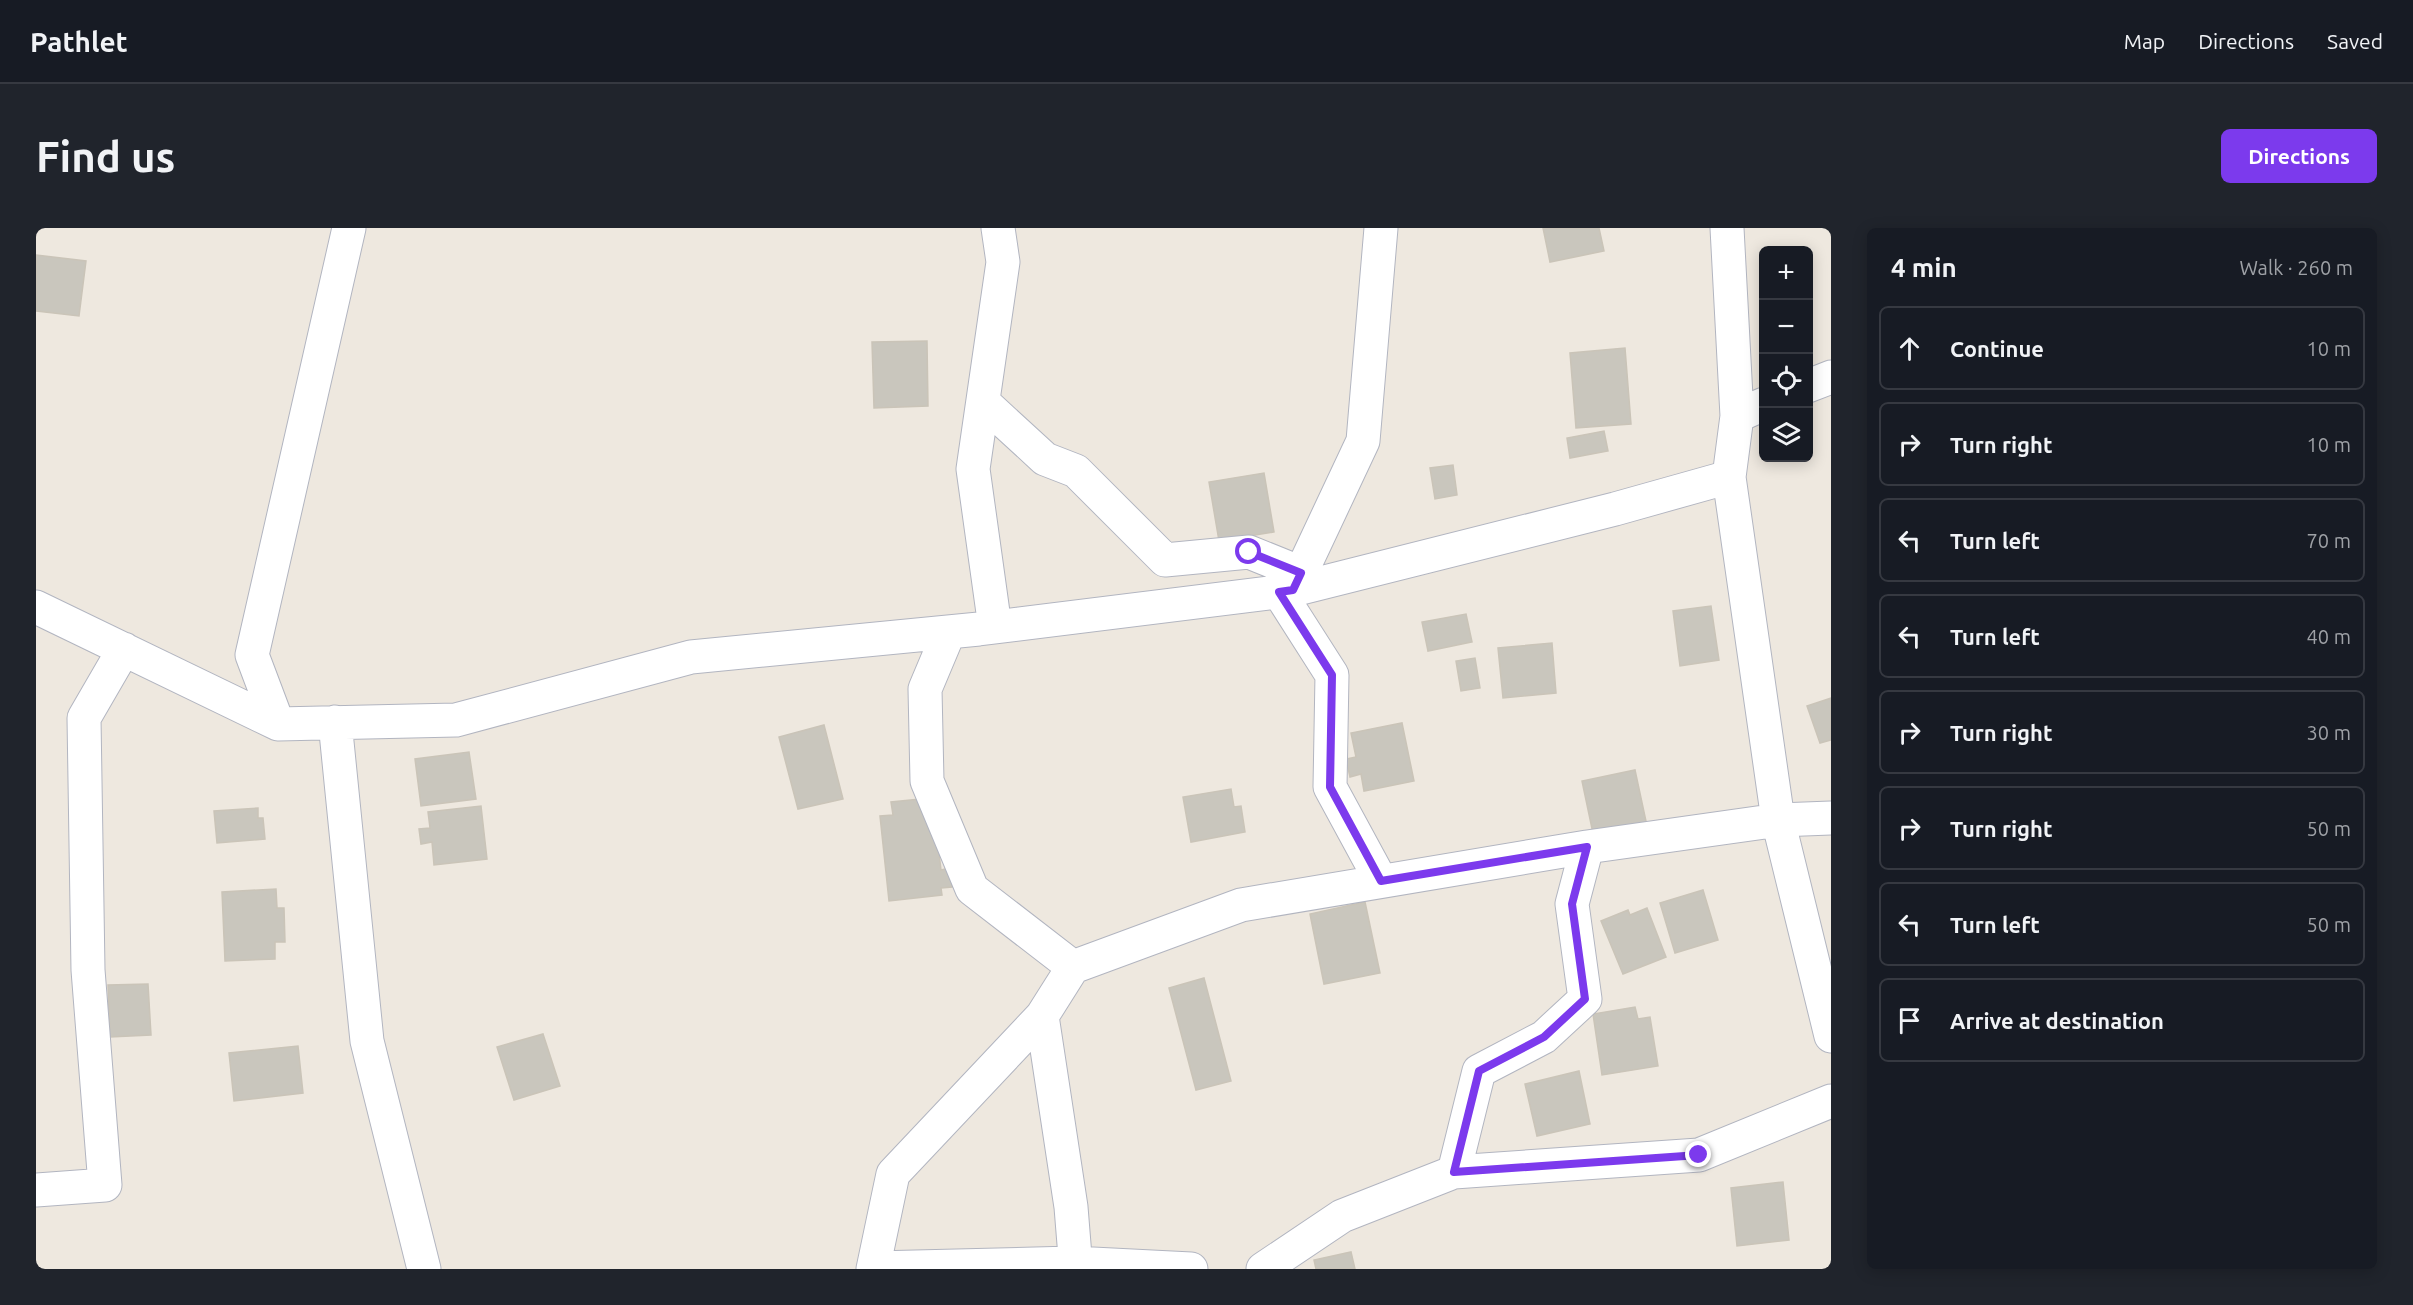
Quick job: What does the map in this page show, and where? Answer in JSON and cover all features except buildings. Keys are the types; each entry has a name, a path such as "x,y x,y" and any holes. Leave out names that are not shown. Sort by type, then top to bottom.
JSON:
{"street":[{"path":"278,724 252,655 349,228"},
{"path":"995,627 973,469 1003,262 998,228"},
{"path":"1291,585 1363,441 1381,228"},
{"path":"1727,228 1750,410 1729,477 1778,820 1831,1036"},
{"path":"1813,384 1831,377"},
{"path":"983,402 1045,459 1076,471 1165,560 1249,552 1291,585 1332,675 1330,787 1381,881"},
{"path":"36,607 278,724 456,720 691,657 995,627 1291,585 1615,509 1729,477"},
{"path":"950,632 925,689 927,781 972,889 1073,967"},
{"path":"36,1190 105,1185 88,970 84,718 124,649"},
{"path":"335,722 367,1041 424,1269"},
{"path":"1191,1269 1074,1266 874,1269 893,1174 1042,1016 1073,967 1241,905 1587,847 1778,820 1831,818"},
{"path":"1454,1172 1479,1071 1544,1037 1585,999 1572,904 1587,847"},
{"path":"1042,1016 1071,1207 1074,1266"},
{"path":"1263,1269 1342,1216 1454,1172 1699,1155 1831,1101"}],"route":[{"path":"1249,552 1301,573 1293,590 1279,592 1332,675 1330,787 1381,881 1587,847 1572,904 1585,999 1544,1037 1479,1071 1454,1172 1699,1155"}]}
